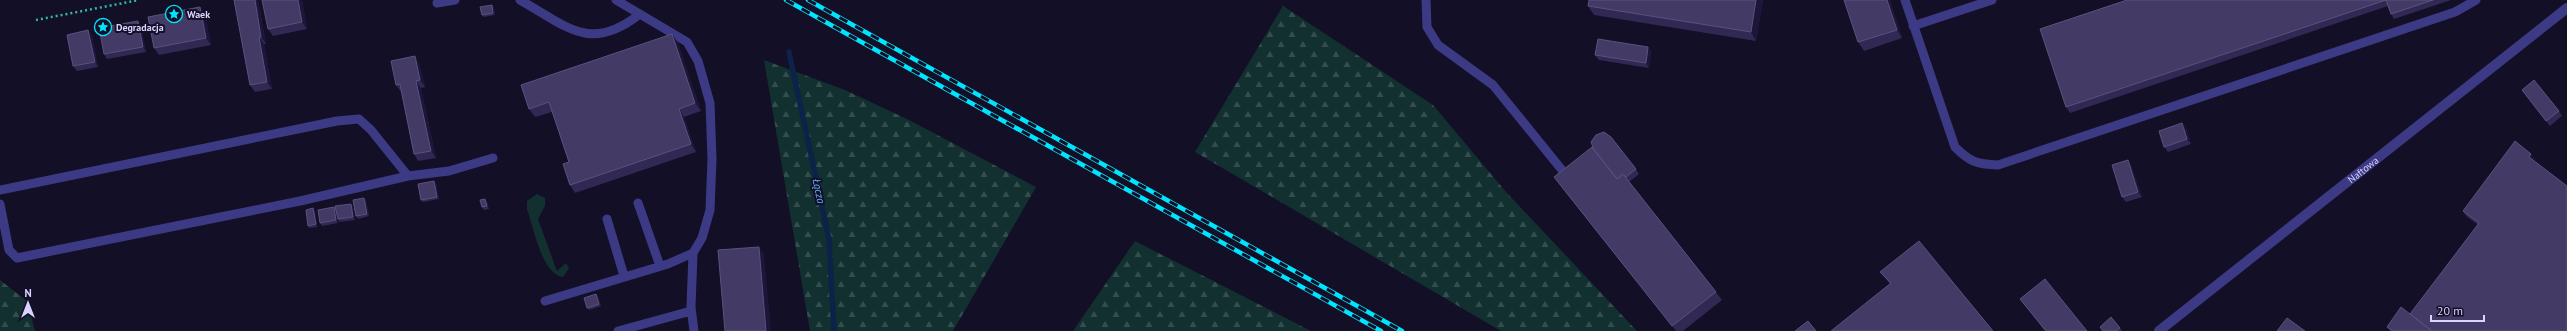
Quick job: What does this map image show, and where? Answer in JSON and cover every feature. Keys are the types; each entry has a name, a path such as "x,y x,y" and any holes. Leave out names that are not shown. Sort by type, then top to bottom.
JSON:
{"street":[{"name":"Naftowa","path":"2159,331 2567,8"}],"lane":[{"path":"437,3 455,0"},
{"path":"520,0 578,32 599,36 621,29 640,14"},
{"path":"616,0 687,42 698,60 710,103 712,159 710,210 702,238 693,253 691,311 694,331"},
{"path":"1426,0 1427,27 1438,45 1493,85 1562,170"},
{"path":"1905,0 1955,147 1968,160 1983,165 1998,165 2454,12 2476,0"},
{"path":"1913,26 1992,0"},
{"path":"0,190 329,123 359,119 371,130 408,176"},
{"path":"0,204 9,250 17,258 300,201 408,176 449,171 493,158"},
{"path":"638,203 660,266"},
{"path":"606,219 624,276"},
{"path":"545,301 660,266 693,253"},
{"path":"618,331 691,311"}],"path":[{"path":"36,20 139,0"}],"green space":[{"path":"1283,6 1433,105 1506,192 1637,331 1501,331 1195,152"},
{"path":"764,60 845,90 907,119 1036,187 953,331 810,331"},
{"path":"537,194 545,198 545,206 538,219 557,271 566,263 569,268 563,277 556,274 549,268 539,249 535,237 527,209 527,201"},
{"path":"1135,241 1311,331 1073,331"},
{"path":"0,280 27,301 35,331 0,331"}],"building":[{"path":"234,0 255,0 261,37 259,37 267,82 250,85"},
{"path":"262,0 298,0 302,22 268,29"},
{"path":"1589,0 1756,0 1751,32 1588,6"},
{"path":"1844,0 1887,0 1897,30 1858,42"},
{"path":"2127,0 2386,0 2066,107 2040,29"},
{"path":"2386,0 2433,0 2391,14"},
{"path":"492,5 493,13 482,15 480,7"},
{"path":"200,7 206,38 154,48 148,17"},
{"path":"138,21 143,47 104,54 99,28"},
{"path":"88,30 95,62 73,66 67,35"},
{"path":"672,34 695,103 679,109 691,144 570,185 563,164 569,162 549,102 529,109 521,85"},
{"path":"1598,39 1648,47 1646,63 1595,55"},
{"path":"415,56 420,80 416,81 431,151 414,154 400,84 396,85 391,61"},
{"path":"2534,80 2559,111 2546,121 2522,90"},
{"path":"2182,123 2187,139 2164,147 2159,131"},
{"path":"1604,132 1611,137 1636,169 1626,177 1623,174 1617,179 1594,150 1591,142 1596,135"},
{"path":"2515,141 2531,154 2529,157 2567,186 2567,331 2432,331 2410,314 2479,223 2463,211"},
{"path":"1592,147 1617,179 1623,174 1716,292 1672,326 1554,177"},
{"path":"2128,160 2138,192 2122,197 2112,165"},
{"path":"434,181 437,197 421,200 418,184"},
{"path":"364,198 367,214 356,216 353,200"},
{"path":"485,199 487,206 482,207 480,200"},
{"path":"351,204 353,217 338,219 335,206"},
{"path":"334,207 336,220 320,223 318,210"},
{"path":"313,208 316,224 308,226 306,210"},
{"path":"1919,241 1993,331 1831,331 1891,283 1880,272"},
{"path":"759,247 766,331 725,331 718,250"},
{"path":"2045,279 2087,331 2046,331 2020,299"},
{"path":"596,294 599,304 587,308 584,298"},
{"path":"2401,307 2432,331 2393,331 2387,327"},
{"path":"2111,317 2120,328 2116,331 2103,331 2100,327"},
{"path":"2287,318 2305,331 2277,331"},
{"path":"1808,321 1816,331 1795,331"}],"waterway":[{"name":"Łącza","path":"789,52 829,239 834,331"}],"railway":[{"path":"786,0 1381,331"},
{"path":"808,0 1402,331"}],"place":[{"name":"Waek","path":"174,14"},
{"name":"Degradacja","path":"103,27"}]}
